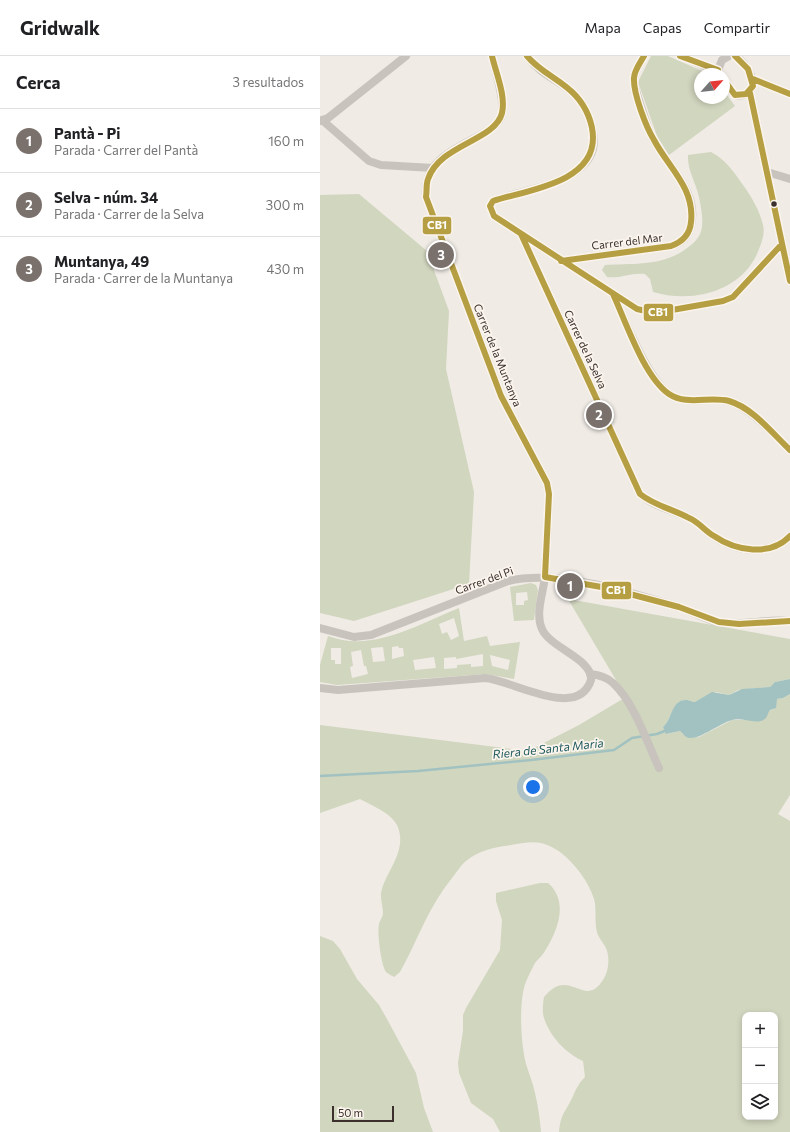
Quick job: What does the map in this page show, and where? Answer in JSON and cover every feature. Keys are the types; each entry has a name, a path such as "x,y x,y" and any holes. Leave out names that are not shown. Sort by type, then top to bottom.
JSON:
{"street":[{"path":"406,56 321,121 369,161 381,165 433,168"},
{"name":"Carrer de la Muntanya","path":"492,56 502,107 500,118 494,126 448,153 433,168 426,183 426,197 428,207 501,396 547,483 549,494 545,577"},
{"path":"527,56 538,70 567,88 582,104 591,123 594,144 591,157 578,171 562,180 500,198 492,202 490,206 492,214 561,261 637,309 655,313 723,300 737,294 782,244"},
{"name":"Carrer del Mar","path":"561,261 671,246 681,242 690,228 693,215 690,198 652,138 634,84 636,73 644,56"},
{"path":"680,56 710,68"},
{"path":"720,68 722,60 729,56"},
{"path":"735,56 740,60 753,78 790,94"},
{"path":"753,78 753,86 750,93 790,281"},
{"path":"730,88 736,96 745,96 750,93"},
{"path":"767,172 790,179"},
{"name":"Carrer de la Selva","path":"521,234 640,494 662,507 692,519 710,534 735,547 759,550 768,549 780,544 790,536"},
{"path":"613,294 647,366 659,384 669,393 687,400 719,400 738,405 790,450"},
{"path":"320,688 338,690 485,678 503,681 550,697 568,700 579,695 590,684 590,674 586,666 547,636 541,627 540,610 545,577"},
{"name":"Carrer del Pi","path":"320,628 354,637 371,635 508,581 545,577 607,588 674,606 719,622 739,624 790,621"},
{"path":"590,674 606,678 613,682 630,705 659,768"}],"green space":[{"path":"651,56 668,56 695,68 694,68 694,104 730,104 730,99 735,106 669,155 657,136 638,82"},
{"path":"711,152 721,158 733,171 749,194 760,214 764,228 760,246 752,263 742,275 729,284 715,291 700,295 668,295 653,292 650,279 645,274 607,277 602,270 605,265 639,264 661,260 681,252 696,240 701,230 702,216 698,192 690,171 688,155"},
{"path":"359,194 427,251 449,311 446,369 474,492 469,584 354,621 320,613 320,195"},
{"path":"531,583 536,585 538,590 534,620 514,621 510,587","holes":["527,592 528,600 524,601 524,605 516,605 516,593"]},
{"path":"568,599 790,639 790,679 775,682 770,687 738,690 729,695 716,692 695,702 686,700 681,701 677,704 663,727 667,734 680,731 689,738 699,737 732,720 763,720 770,710 774,709 777,699 783,698 790,694 790,795 778,814 790,821 790,1132 559,1132 564,1112 578,1086 585,1077 583,1061 571,1054 559,1044 550,1032 543,1013 544,997 553,988 562,985 569,985 589,991 596,988 607,973 608,956 606,948 598,936 594,899 587,883 569,860 555,849 543,843 534,842 499,847 476,854 466,861 434,904 400,972 394,977 386,972 380,949 379,934 379,924 383,916 381,892 399,851 400,834 397,825 386,813 360,799 320,813 320,725 528,751 579,725 626,697"},
{"path":"459,608 464,641 487,636 490,646 520,642 514,679 486,674 337,685 320,682 320,665 328,636 345,640 361,641 378,639 412,628","holes":["454,618 459,636 451,640 447,632 442,634 439,624","398,646 399,648 403,648 404,656 392,659 392,647","383,647 385,661 373,662 371,648","331,648 341,648 341,664 335,664 335,660 331,660","361,650 364,666 366,666 368,674 352,678 350,667 353,666 351,652","483,654 483,666 471,667 471,664 457,665 457,668 444,669 444,658 456,657 456,659","490,655 510,660 508,670 492,666","434,657 436,668 415,670 413,660"]},
{"path":"540,883 548,883 555,891 560,908 557,927 553,937 543,954 535,963 526,982 522,996 521,1026 524,1056 536,1098 541,1132 500,1132 493,1119 471,1103 459,1073 458,1063 463,1031 463,1015 500,950 502,920 496,901 496,893"},
{"path":"320,936 333,941 340,949 357,979 379,1005 416,1073 424,1108 433,1132 320,1132"}],"water":[{"path":"790,679 790,694 783,698 777,699 776,708 770,710 766,718 763,720 732,720 694,738 686,737 680,731 666,734 663,727 677,703 681,701 687,700 695,702 712,692 729,695 742,689 770,687 775,682"}],"waterway":[{"name":"Riera de Santa Maria","path":"320,776 418,771 614,750 632,738 657,734 667,730"}],"transit line":[{"name":"CB1","path":"492,56 502,92 502,113 497,122 489,130 455,150 434,167 427,181 426,197 501,396 547,483 549,494 545,577 607,588 679,607 719,622 739,624 790,621"},
{"name":"CB1","path":"527,56 570,90 583,105 593,132 590,153 582,165 570,175 556,182 493,201 490,206 494,216 637,309 655,313 723,301 733,297 782,244"},
{"name":"CB1","path":"561,261 671,246 682,240 689,230 691,210 685,188 651,134 638,101 634,84 634,75 644,56"},
{"name":"CB1","path":"680,56 713,68"},
{"name":"CB1","path":"730,88 735,95 746,94 753,86 748,69 735,56"},
{"name":"CB1","path":"753,79 790,94"},
{"name":"CB1","path":"750,93 790,281"},
{"name":"CB1","path":"521,234 640,494 652,502 693,520 723,541 742,548 753,550 773,547 782,543 790,536"},
{"name":"CB1","path":"613,294 636,348 652,375 660,386 669,394 676,398 691,400 714,399 738,404 762,422 790,450"}],"place":[{"name":"Muntanya, 49","path":"441,255"},
{"name":"Selva - núm. 34","path":"599,415"},
{"name":"Pantà - Pi","path":"570,586"}]}
